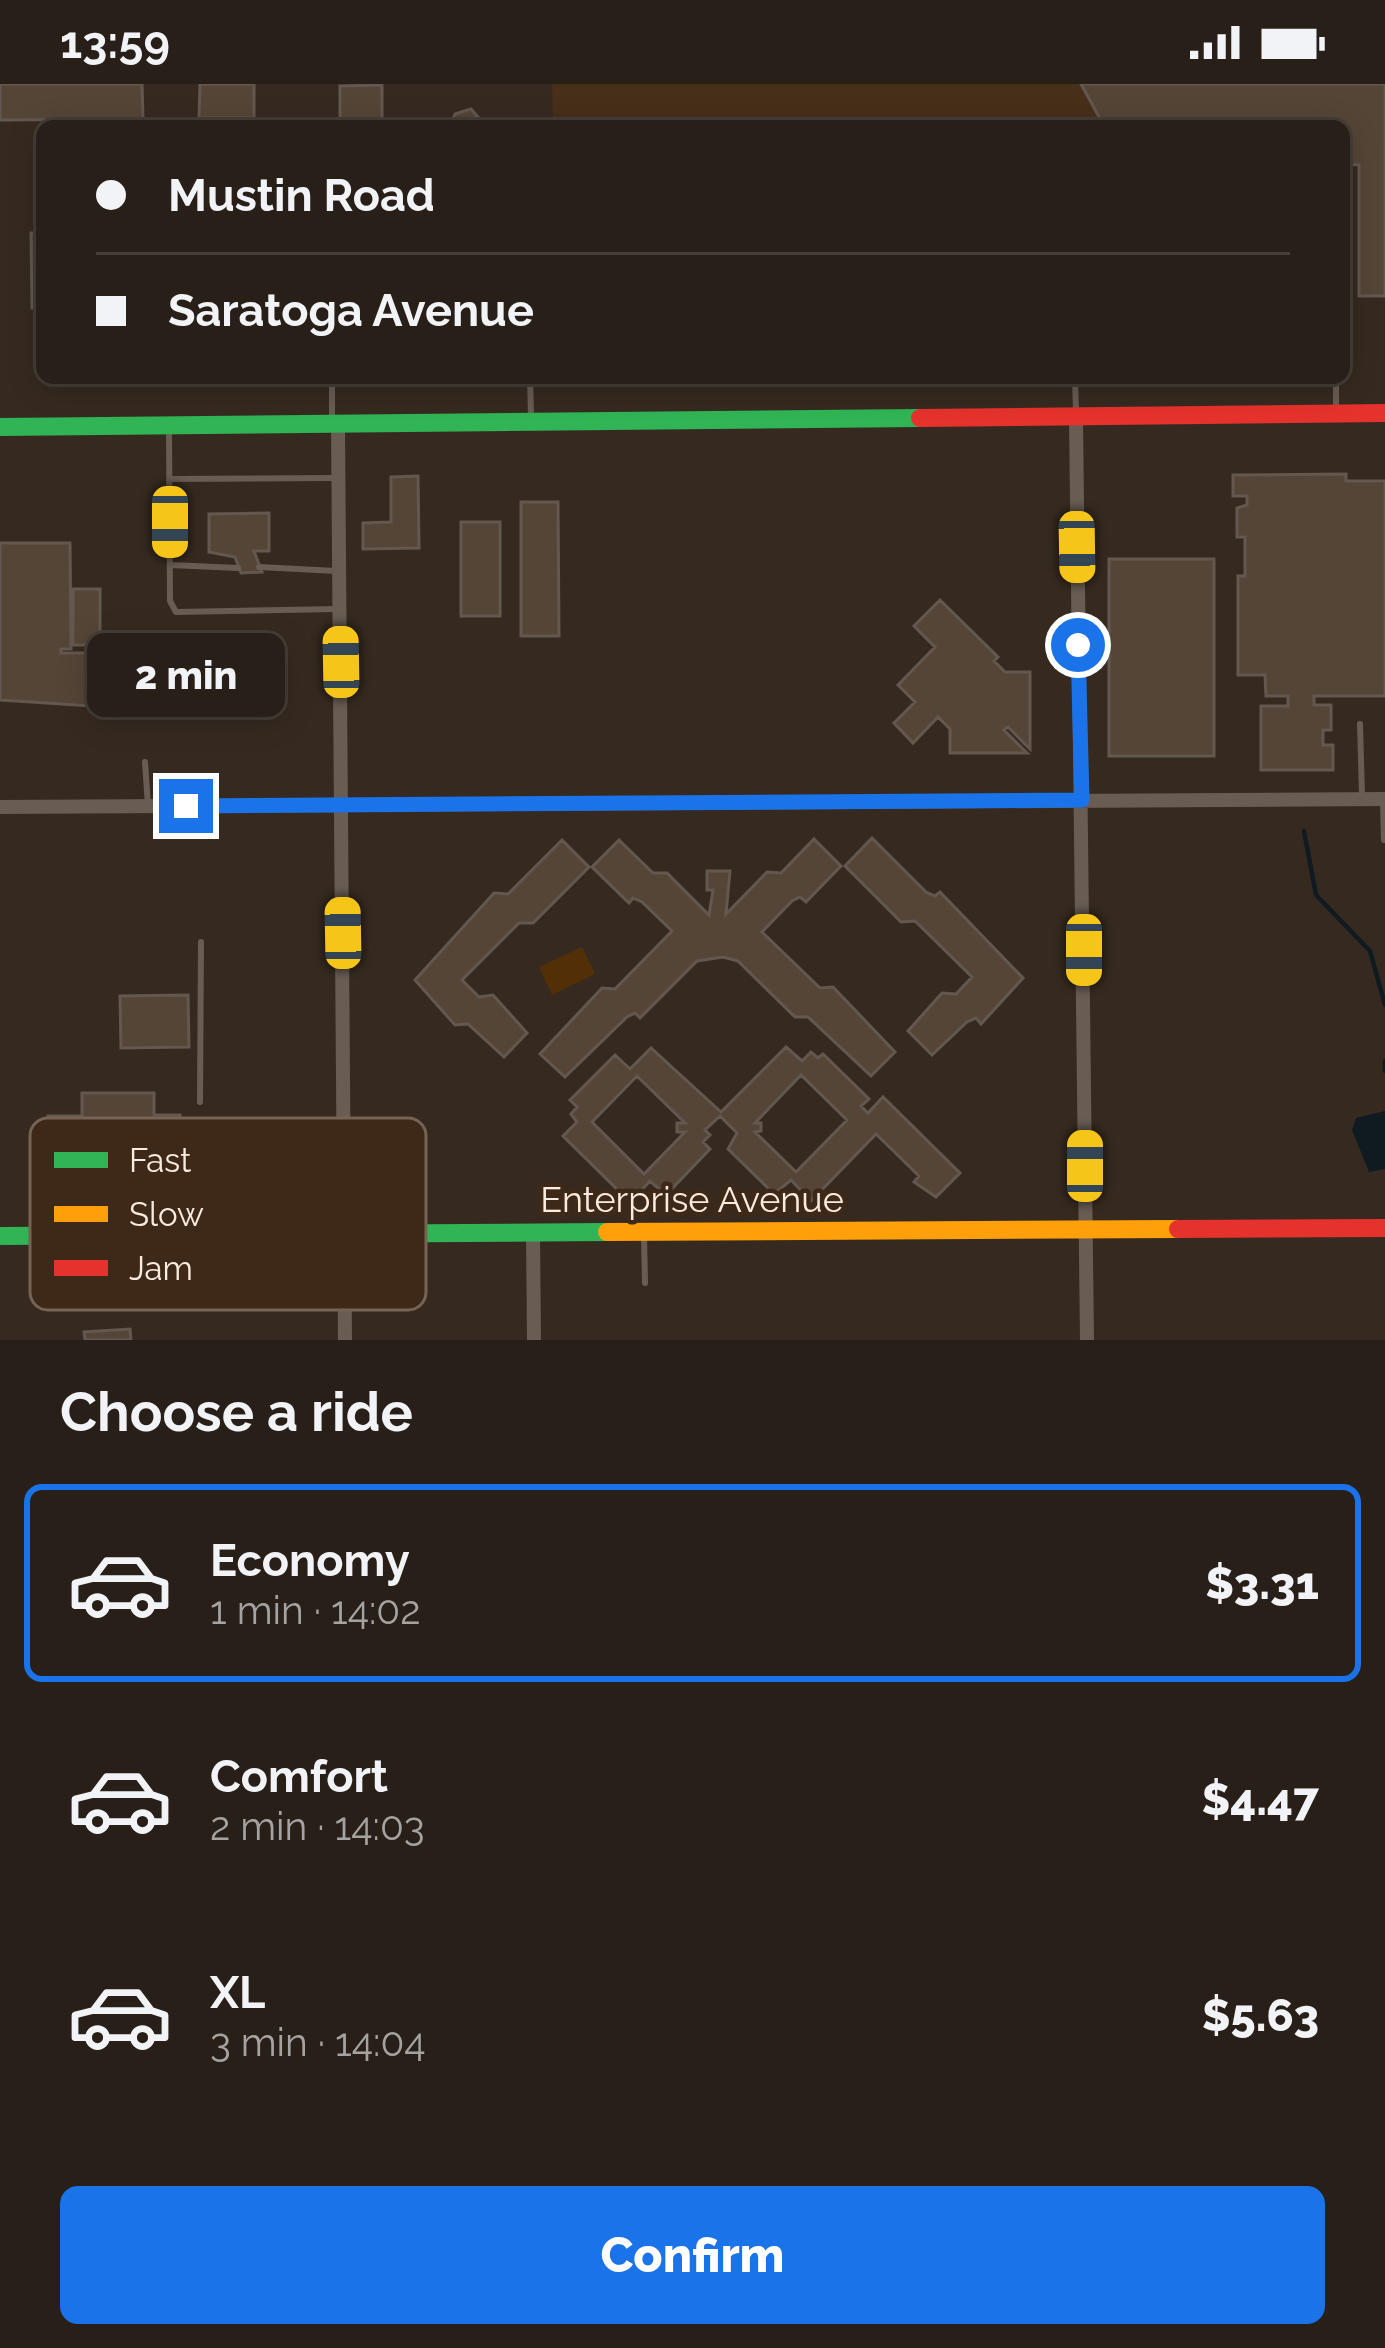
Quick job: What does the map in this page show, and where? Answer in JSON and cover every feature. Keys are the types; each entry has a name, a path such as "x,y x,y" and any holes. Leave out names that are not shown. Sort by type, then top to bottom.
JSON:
{"street":[{"path":"0,427 1385,412"},
{"path":"1076,418 1087,1340"},
{"path":"335,424 343,1118"},
{"path":"0,807 1384,799"},
{"name":"Enterprise Avenue","path":"426,1234 1385,1228"},
{"path":"533,1233 534,1340"},
{"name":"Enterprise Avenue","path":"0,1237 30,1237"},
{"path":"345,1310 345,1340"}],"lane":[{"path":"332,384 335,424"},
{"path":"530,384 531,422"},
{"path":"1075,384 1076,418"},
{"path":"1336,384 1336,413"},
{"path":"169,425 170,601 176,612 194,616 340,609"},
{"path":"170,478 339,478"},
{"path":"170,565 238,568"},
{"path":"259,567 340,571"},
{"path":"1360,724 1362,799"},
{"path":"145,762 148,806"},
{"path":"1384,799 1384,840"},
{"path":"200,1102 201,941"},
{"path":"644,1233 645,1283"}],"shaded area":[{"path":"552,84 1081,84 1101,120 553,120"},
{"path":"582,947 595,974 552,995 539,967"},
{"path":"1385,1111 1385,1169 1369,1172 1352,1130 1356,1118"}],"building":[{"path":"0,84 142,84 143,119 0,120"},
{"path":"200,84 254,84 254,118 199,118"},
{"path":"1081,84 1385,84 1385,296 1359,296 1359,165 1350,164 1350,120 1101,120"},
{"path":"382,85 382,120 340,120 340,86"},
{"path":"471,109 481,120 452,120 455,114"},
{"path":"31,233 36,233 36,308 32,308"},
{"path":"1346,474 1346,481 1385,481 1385,696 1314,696 1314,705 1331,705 1331,730 1323,730 1323,745 1333,745 1333,770 1261,770 1261,706 1288,706 1288,696 1266,696 1265,675 1238,675 1238,576 1245,576 1245,537 1237,537 1237,508 1247,505 1247,496 1233,496 1233,475"},
{"path":"418,476 419,548 363,549 363,523 391,522 391,477"},
{"path":"521,502 558,502 559,636 521,636"},
{"path":"269,513 269,551 254,551 262,572 241,573 235,557 209,552 209,514"},
{"path":"461,522 500,522 500,616 461,616"},
{"path":"0,543 70,543 71,649 61,649 61,653 106,653 106,707 0,700"},
{"path":"1109,559 1214,559 1214,756 1109,756"},
{"path":"73,589 100,589 100,645 73,645"},
{"path":"940,600 998,657 994,661 1005,672 1030,672 1030,749 1008,727 1004,730 1027,753 950,753 950,729 938,717 913,743 894,723 915,702 898,685 935,647 914,626"},
{"path":"872,838 926,892 935,896 940,892 1023,978 981,1024 976,1018 967,1022 932,1055 908,1031 942,993 956,994 972,977 915,921 901,922 845,866"},
{"path":"814,839 841,866 806,902 800,897 792,901 762,932 820,988 833,987 895,1052 871,1076 808,1017 795,1017 738,961 723,957 697,961 640,1018 635,1013 627,1017 565,1077 540,1054 602,988 615,989 672,931 642,902 633,898 629,903 592,867 619,840 653,873 667,873 709,915 713,890 707,890 707,871 730,871 726,914 767,872 781,873"},
{"path":"562,840 589,867 533,923 519,923 462,980 479,997 493,995 527,1033 504,1057 468,1024 455,1025 415,980 494,893 508,894"},
{"path":"188,995 189,1047 121,1048 120,996"},
{"path":"786,1047 802,1061 811,1052 818,1058 823,1054 869,1099 861,1106 868,1113 883,1097 960,1173 936,1197 914,1182 919,1176 876,1134 811,1201 791,1180 774,1194 728,1149 737,1133 720,1116 705,1130 710,1135 703,1142 710,1149 666,1195 650,1181 630,1202 563,1136 577,1122 571,1114 577,1107 570,1100 615,1055 630,1069 651,1048 721,1112","holes":["801,1075 847,1120 796,1172 755,1132 761,1131 761,1123 755,1123","637,1076 685,1123 677,1123 677,1132 685,1132 644,1174 592,1122"]},
{"path":"82,1093 154,1093 154,1115 180,1118 48,1118 82,1116"},
{"path":"130,1329 131,1340 85,1340 84,1332"}],"waterway":[{"path":"1304,831 1316,895 1370,951 1385,1005"},
{"path":"1385,1061 1385,1071"}],"traffic: fast":[{"path":"0,427 920,418"},
{"path":"426,1233 607,1232"},
{"path":"0,1236 30,1236"}],"traffic: slow":[{"path":"607,1232 1178,1229"}],"traffic: jam":[{"path":"920,418 1385,413"},
{"path":"1178,1229 1385,1228"}],"route":[{"path":"186,806 1082,800 1078,645"}]}
